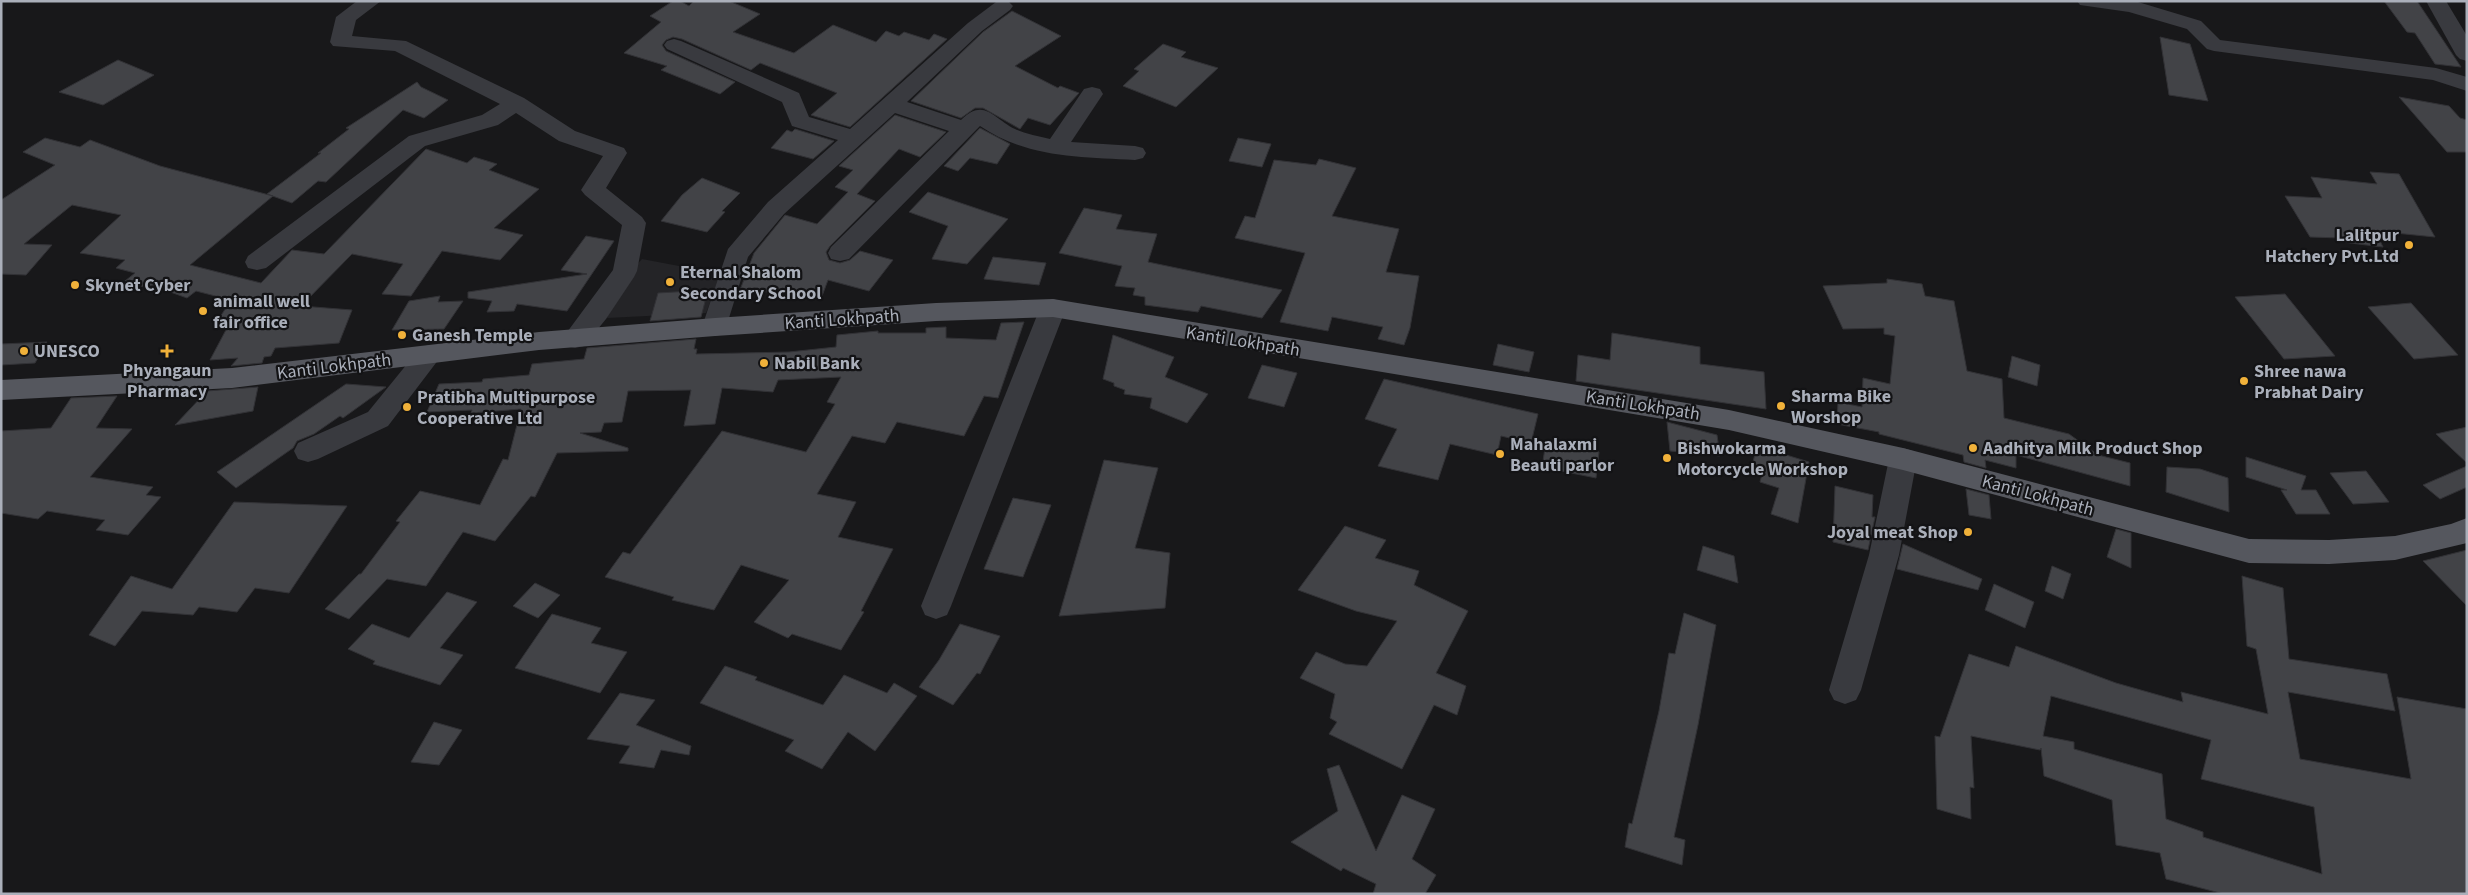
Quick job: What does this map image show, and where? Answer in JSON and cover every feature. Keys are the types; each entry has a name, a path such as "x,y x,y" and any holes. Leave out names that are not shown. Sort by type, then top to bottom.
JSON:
{"main road":[{"name":"Kanti Lokhpath","path":"1,390 232,378 575,339 715,327 842,320 936,312 1053,308 1168,329 1729,420 1903,459 2249,550 2330,552 2395,548 2456,535 2467,530"}],"street":[{"path":"371,1 346,17 340,42 399,45 516,103 567,136 616,153 593,190 634,223 625,271 597,313 575,339"},
{"path":"2087,1 2131,6 2194,25 2214,45 2436,74 2467,84"},
{"path":"2436,1 2467,55"},
{"path":"715,327 736,255 776,208 950,52 975,27 1002,6"},
{"path":"674,45 791,98 800,121 854,138"},
{"path":"1055,148 1092,94"},
{"path":"257,262 416,141 490,120 516,103"},
{"path":"890,104 963,128"},
{"path":"840,253 978,115 1008,136 1055,148 1135,153"},
{"path":"936,606 1053,308"},
{"path":"308,451 378,419 429,355"},
{"path":"1845,690 1884,555 1903,459"}],"shaded area":[{"name":"Eternal Shalom Secondary School","path":"642,259 721,274 706,313 607,318 615,290"}],"building":[{"path":"673,1 680,1 689,6 694,1 729,1 760,14 733,32 794,53 833,25 876,42 886,31 899,36 904,32 929,40 934,34 947,39 850,127 811,115 837,93 760,63 751,70 682,39 673,37 666,40 662,45 666,51 735,82 720,94 661,70 667,66 624,53 661,22 650,16"},
{"path":"2384,1 2417,1 2461,67 2435,64 2415,33 2407,32"},
{"path":"1012,11 1061,36 1015,66 1058,88 1060,86 1079,93 1050,125 1028,118 1020,129 983,108 975,108 961,118 911,101 983,32"},
{"path":"2160,37 2190,44 2208,101 2169,95"},
{"path":"1163,44 1186,52 1181,57 1218,68 1176,107 1123,86 1139,71 1134,69"},
{"path":"118,60 154,75 103,105 59,92"},
{"path":"417,82 421,87 448,100 424,118 403,110 326,182 318,181 292,203 267,194 349,129 346,128"},
{"path":"2399,97 2449,106 2460,118 2467,120 2467,152 2447,152"},
{"path":"895,115 946,132 920,157 899,149 857,194 875,201 826,252 829,260 840,263 850,260 860,251 893,260 869,291 828,280 822,296 740,290 754,253 785,215 817,224 848,192 835,187 853,170 839,166"},
{"path":"980,128 1010,144 997,164 970,158 958,171 944,166"},
{"path":"795,129 834,141 813,159 771,148 787,130 792,132"},
{"path":"45,138 80,147 90,140 160,166 273,196 190,265 261,283 292,250 324,254 426,149 467,163 474,157 497,164 489,170 539,189 494,228 523,235 500,260 442,251 411,296 382,294 403,264 352,254 301,306 352,310 339,343 275,348 271,356 264,357 262,363 231,366 238,358 210,360 227,328 213,328 231,300 196,291 187,298 151,285 148,288 125,281 135,273 116,268 125,260 80,253 121,215 72,205 24,244 52,245 26,275 1,274 1,200 55,165 23,152"},
{"path":"1238,138 1271,144 1262,167 1229,161"},
{"path":"1319,159 1356,168 1332,216 1399,229 1386,272 1419,276 1410,328 1404,345 1378,339 1383,327 1332,317 1328,331 1280,322 1305,253 1235,238 1245,216 1255,218 1274,160 1316,165"},
{"path":"2370,172 2399,174 2435,237 2375,231 2383,247 2342,242 2341,238 2310,237 2285,196 2322,198 2311,177 2377,184"},
{"path":"702,178 740,193 722,211 725,212 707,232 661,221 682,195"},
{"path":"928,192 1008,219 967,264 932,259 948,226 909,212"},
{"path":"1084,208 1122,215 1116,229 1157,234 1148,262 1282,290 1262,318 1201,306 1198,312 1145,305 1145,297 1133,295 1135,288 1115,286 1122,266 1059,253"},
{"path":"586,236 614,241 567,311 517,304 514,311 487,312 492,301 468,298 468,292 587,274 561,270"},
{"path":"993,257 1046,263 1039,285 984,279"},
{"path":"1887,279 1922,284 1925,296 1954,301 1967,371 2002,379 2004,418 2069,434 2098,455 2130,463 2130,486 2016,455 2016,468 1985,460 1986,468 1964,462 1963,455 1879,434 1879,432 1837,424 1838,402 1862,407 1863,378 1890,384 1895,336 1884,334 1884,328 1843,329 1823,286 1887,283"},
{"path":"708,290 701,317 650,321 658,293"},
{"path":"2285,294 2335,356 2284,359 2235,297"},
{"path":"440,296 438,302 463,301 444,329 392,330 409,301"},
{"path":"2411,303 2458,355 2414,359 2368,307"},
{"path":"1024,322 998,398 984,396 964,436 897,422 885,443 852,436 817,494 856,502 838,537 893,549 861,611 864,612 841,650 792,634 788,638 754,622 789,580 741,565 714,610 672,600 674,597 605,577 623,552 630,554 722,431 806,452 835,404 827,402 841,377 778,380 773,392 722,388 715,424 684,426 691,390 628,391 622,422 604,423 601,432 580,433 628,448 628,451 557,453 535,497 531,496 495,541 463,532 426,586 387,579 349,619 325,609 361,574 400,522 396,521 420,491 480,505 503,459 508,460 521,409 471,413 472,410 427,412 439,384 482,382 483,379 529,375 532,364 584,359 587,348 696,339 694,349 697,349 696,354 789,352 836,347 837,335 878,331 878,333 926,333 926,328 946,327 946,338 996,340 1001,323"},
{"path":"1612,333 1700,347 1700,364 1764,372 1766,409 1576,381 1578,355 1610,360"},
{"path":"1113,335 1174,357 1165,377 1208,394 1187,423 1150,408 1152,398 1124,394 1125,390 1103,379"},
{"name":"UNESCO","path":"47,342 35,363 1,365 1,344"},
{"path":"1498,344 1534,352 1529,372 1493,365"},
{"path":"2012,356 2040,365 2037,386 2008,377"},
{"path":"1262,365 1297,373 1284,407 1248,398"},
{"path":"1384,379 1538,414 1531,443 1501,436 1497,455 1450,444 1438,480 1378,466 1397,429 1365,419"},
{"path":"346,384 386,387 343,418 340,416 314,434 297,441 293,448 236,488 217,472"},
{"path":"258,387 253,411 175,425 207,391"},
{"path":"117,396 96,428 132,429 90,477 153,487 146,495 161,497 128,535 96,530 105,520 47,511 38,519 1,513 1,431 51,428 71,398"},
{"path":"1667,422 1717,435 1720,456 1670,451"},
{"path":"2467,427 2467,463 2436,434"},
{"path":"1546,442 1599,452 1596,478 1542,467"},
{"path":"1757,446 1809,462 1798,523 1771,514 1779,488 1760,482 1763,470 1752,466"},
{"path":"2246,457 2306,476 2301,490 2316,490 2330,514 2296,514 2281,490 2287,490 2246,477"},
{"path":"1104,460 1158,468 1135,548 1170,553 1165,608 1059,616"},
{"path":"2467,466 2467,487 2440,499 2423,485"},
{"path":"2167,467 2200,469 2228,478 2229,512 2166,492"},
{"path":"2366,471 2389,502 2353,504 2330,473"},
{"path":"1835,486 1873,495 1872,517 1875,517 1868,550 1833,542"},
{"path":"1966,489 1989,495 1991,519 1969,515"},
{"path":"1013,498 1051,505 1023,577 984,569"},
{"path":"234,502 347,506 289,593 255,588 237,612 199,607 193,615 142,611 115,646 89,635 131,576 172,589"},
{"path":"1345,526 1386,540 1375,558 1419,571 1414,585 1468,611 1436,673 1466,686 1457,715 1434,705 1402,769 1329,734 1337,722 1330,718 1335,694 1300,678 1316,652 1345,664 1367,666 1397,621 1356,611 1298,590"},
{"path":"2116,529 2131,533 2131,568 2107,557"},
{"path":"1903,544 1982,579 1978,590 1897,569"},
{"path":"1703,546 1734,556 1738,583 1697,570"},
{"path":"2467,550 2467,606 2423,561"},
{"path":"2052,566 2071,574 2063,599 2045,591"},
{"path":"2242,576 2283,588 2289,659 2387,674 2395,711 2288,692 2300,759 2411,779 2397,697 2467,709 2467,894 2224,894 2166,879 2160,853 2116,845 2112,800 2044,776 2041,748 2040,750 1971,736 1974,788 1970,787 1971,819 1937,809 1935,736 1940,737 1969,654 2009,667 2016,646 2116,683 2183,702 2181,692 2268,714 2256,649 2247,646","holes":["2051,696 2211,740 2201,779 2314,807 2322,874 2203,837 2203,832 2166,819 2162,774 2074,749 2074,742 2043,736"]},
{"path":"535,583 560,595 538,618 513,606"},
{"path":"1994,584 2034,602 2025,628 1985,610"},
{"path":"447,592 477,602 440,648 463,655 440,685 373,664 375,661 348,649 372,624 409,638"},
{"path":"1684,613 1716,625 1698,725 1674,837 1685,840 1682,865 1625,847 1629,823 1632,824 1659,711 1669,653 1675,654"},
{"path":"552,614 601,628 591,643 627,652 600,693 515,668"},
{"path":"960,624 1000,636 980,674 977,673 953,705 919,687 939,660"},
{"path":"725,666 757,677 755,680 823,705 844,675 887,693 894,683 917,696 875,751 848,732 822,769 785,751 794,740 700,703"},
{"path":"620,693 655,700 636,725 691,746 689,755 661,750 654,768 619,763 630,746 587,739"},
{"path":"434,722 462,730 439,765 411,762"},
{"path":"1339,765 1376,851 1402,795 1435,809 1412,859 1436,875 1425,894 1373,894 1376,884 1343,868 1341,871 1291,842 1338,811 1327,769"}],"place":[{"name":"Lalitpur Hatchery Pvt.Ltd","path":"2409,245"},
{"name":"Eternal Shalom Secondary School","path":"670,282"},
{"name":"Skynet Cyber","path":"75,285"},
{"name":"animall well fair office","path":"203,311"},
{"name":"Ganesh Temple","path":"402,335"},
{"name":"UNESCO","path":"24,351"},
{"name":"Phyangaun Pharmacy","path":"167,351"},
{"name":"Nabil Bank","path":"764,363"},
{"name":"Shree nawa Prabhat Dairy","path":"2244,381"},
{"name":"Sharma Bike Worshop","path":"1781,406"},
{"name":"Pratibha Multipurpose Cooperative Ltd","path":"407,407"},
{"name":"Aadhitya Milk Product Shop","path":"1973,448"},
{"name":"Mahalaxmi Beauti parlor","path":"1500,454"},
{"name":"Bishwokarma Motorcycle Workshop","path":"1667,458"},
{"name":"Joyal meat Shop","path":"1968,532"}]}
